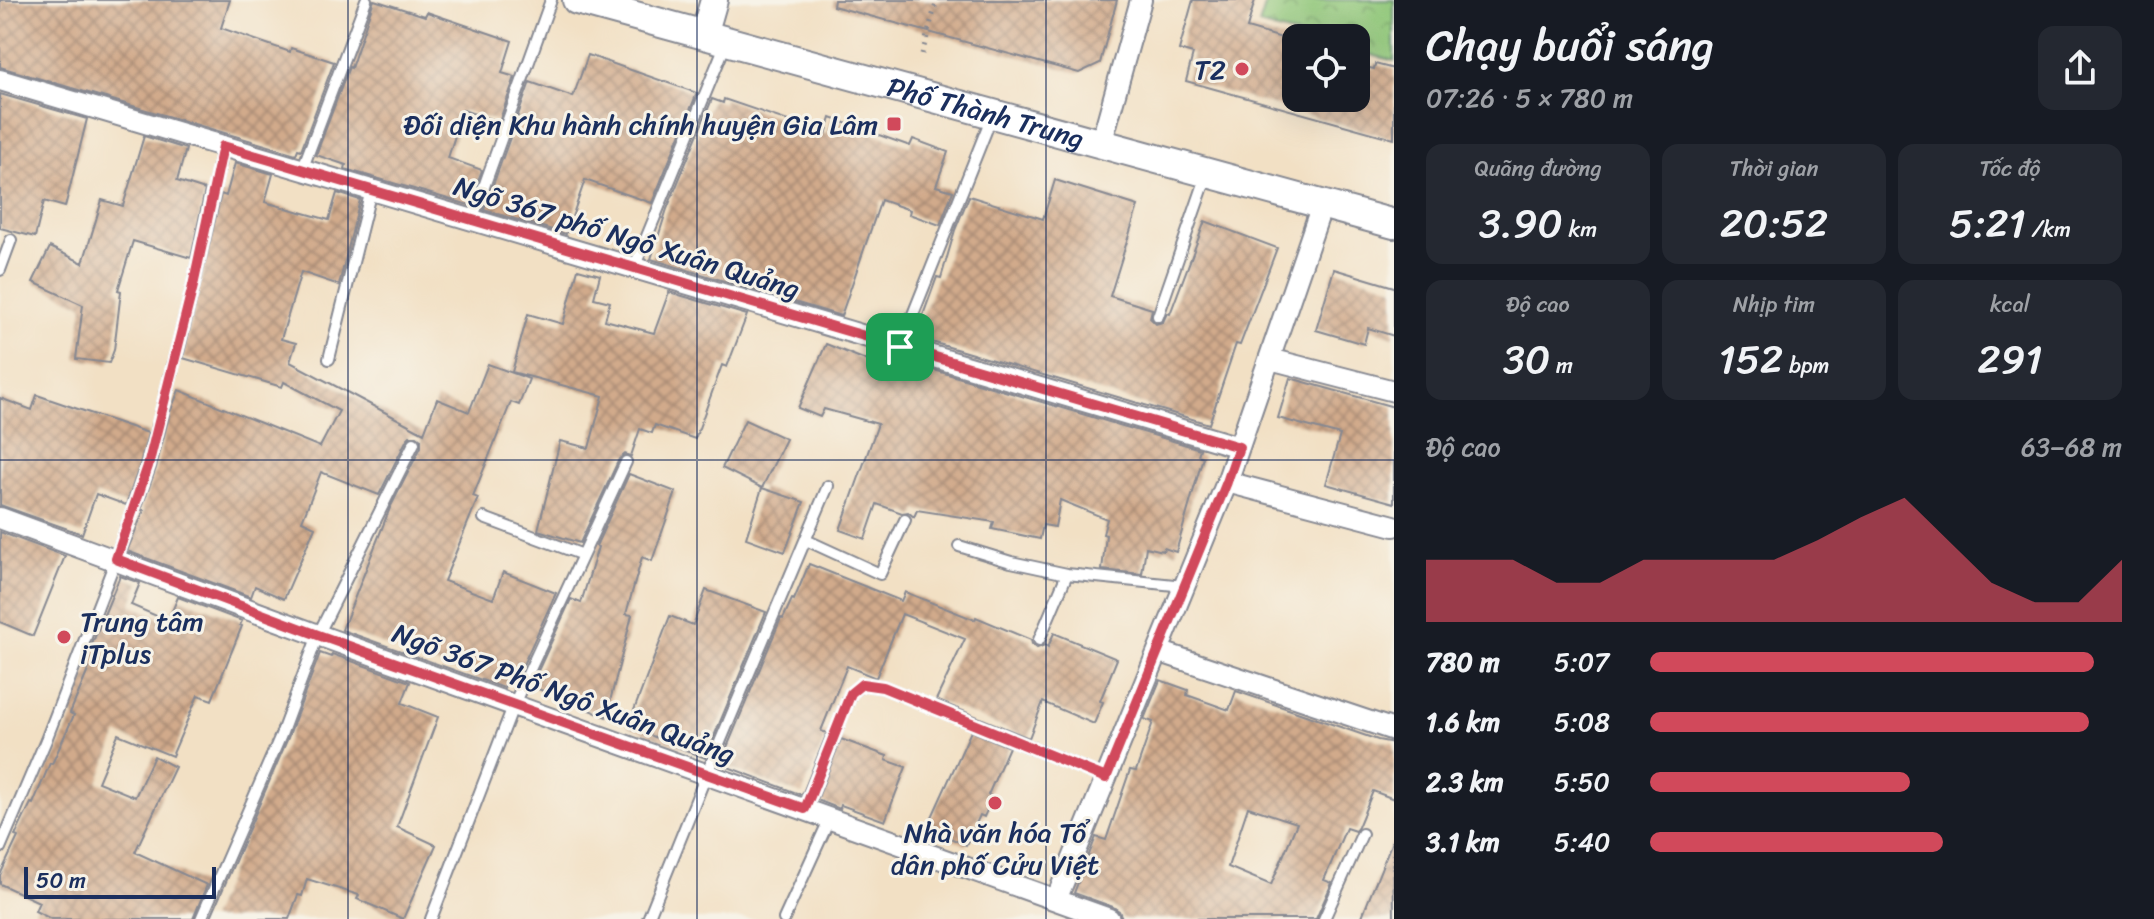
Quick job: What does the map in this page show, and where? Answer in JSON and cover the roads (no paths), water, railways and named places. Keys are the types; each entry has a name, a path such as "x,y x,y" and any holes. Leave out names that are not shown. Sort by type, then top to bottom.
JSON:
{"main road":[{"name":"Phố Thành Trung","path":"577,0 1394,224"}],"street":[{"path":"714,0 716,38"},
{"path":"1101,144 1141,0"},
{"name":"Ngõ 367 phố Ngô Xuân Quảng","path":"0,80 1239,447"},
{"path":"1056,900 1227,482 1322,205"},
{"path":"1270,359 1394,391"},
{"path":"1227,482 1394,526"},
{"name":"Ngõ 367 Phố Ngô Xuân Quảng","path":"0,518 1109,919"},
{"path":"1158,651 1394,730"}],"lane":[{"path":"302,170 366,0"},
{"path":"472,220 551,0"},
{"path":"634,268 716,38"},
{"path":"900,347 993,114"},
{"path":"0,848 46,740 116,559 148,466 193,286 223,146"},
{"path":"1158,316 1208,173"},
{"path":"329,359 371,190"},
{"path":"0,270 11,240"},
{"path":"201,919 281,735 318,635 414,443"},
{"path":"431,919 514,704 626,462"},
{"path":"648,919 828,486"},
{"path":"484,518 583,555"},
{"path":"806,540 880,574 905,520"},
{"path":"959,546 1011,562 1067,574 1184,586"},
{"path":"1039,640 1067,574"},
{"path":"805,809 851,693 862,684 883,687 1106,778"},
{"path":"784,919 830,818"},
{"path":"1324,919 1362,834"}],"place":[{"name":"T2","path":"1242,69"},
{"name":"Đối diện Khu hành chính huyện Gia Lâm","path":"894,124"},
{"name":"Trung tâm iTplus","path":"64,637"},
{"name":"Nhà văn hóa Tổ dân phố Cửu Việt","path":"995,803"}]}
